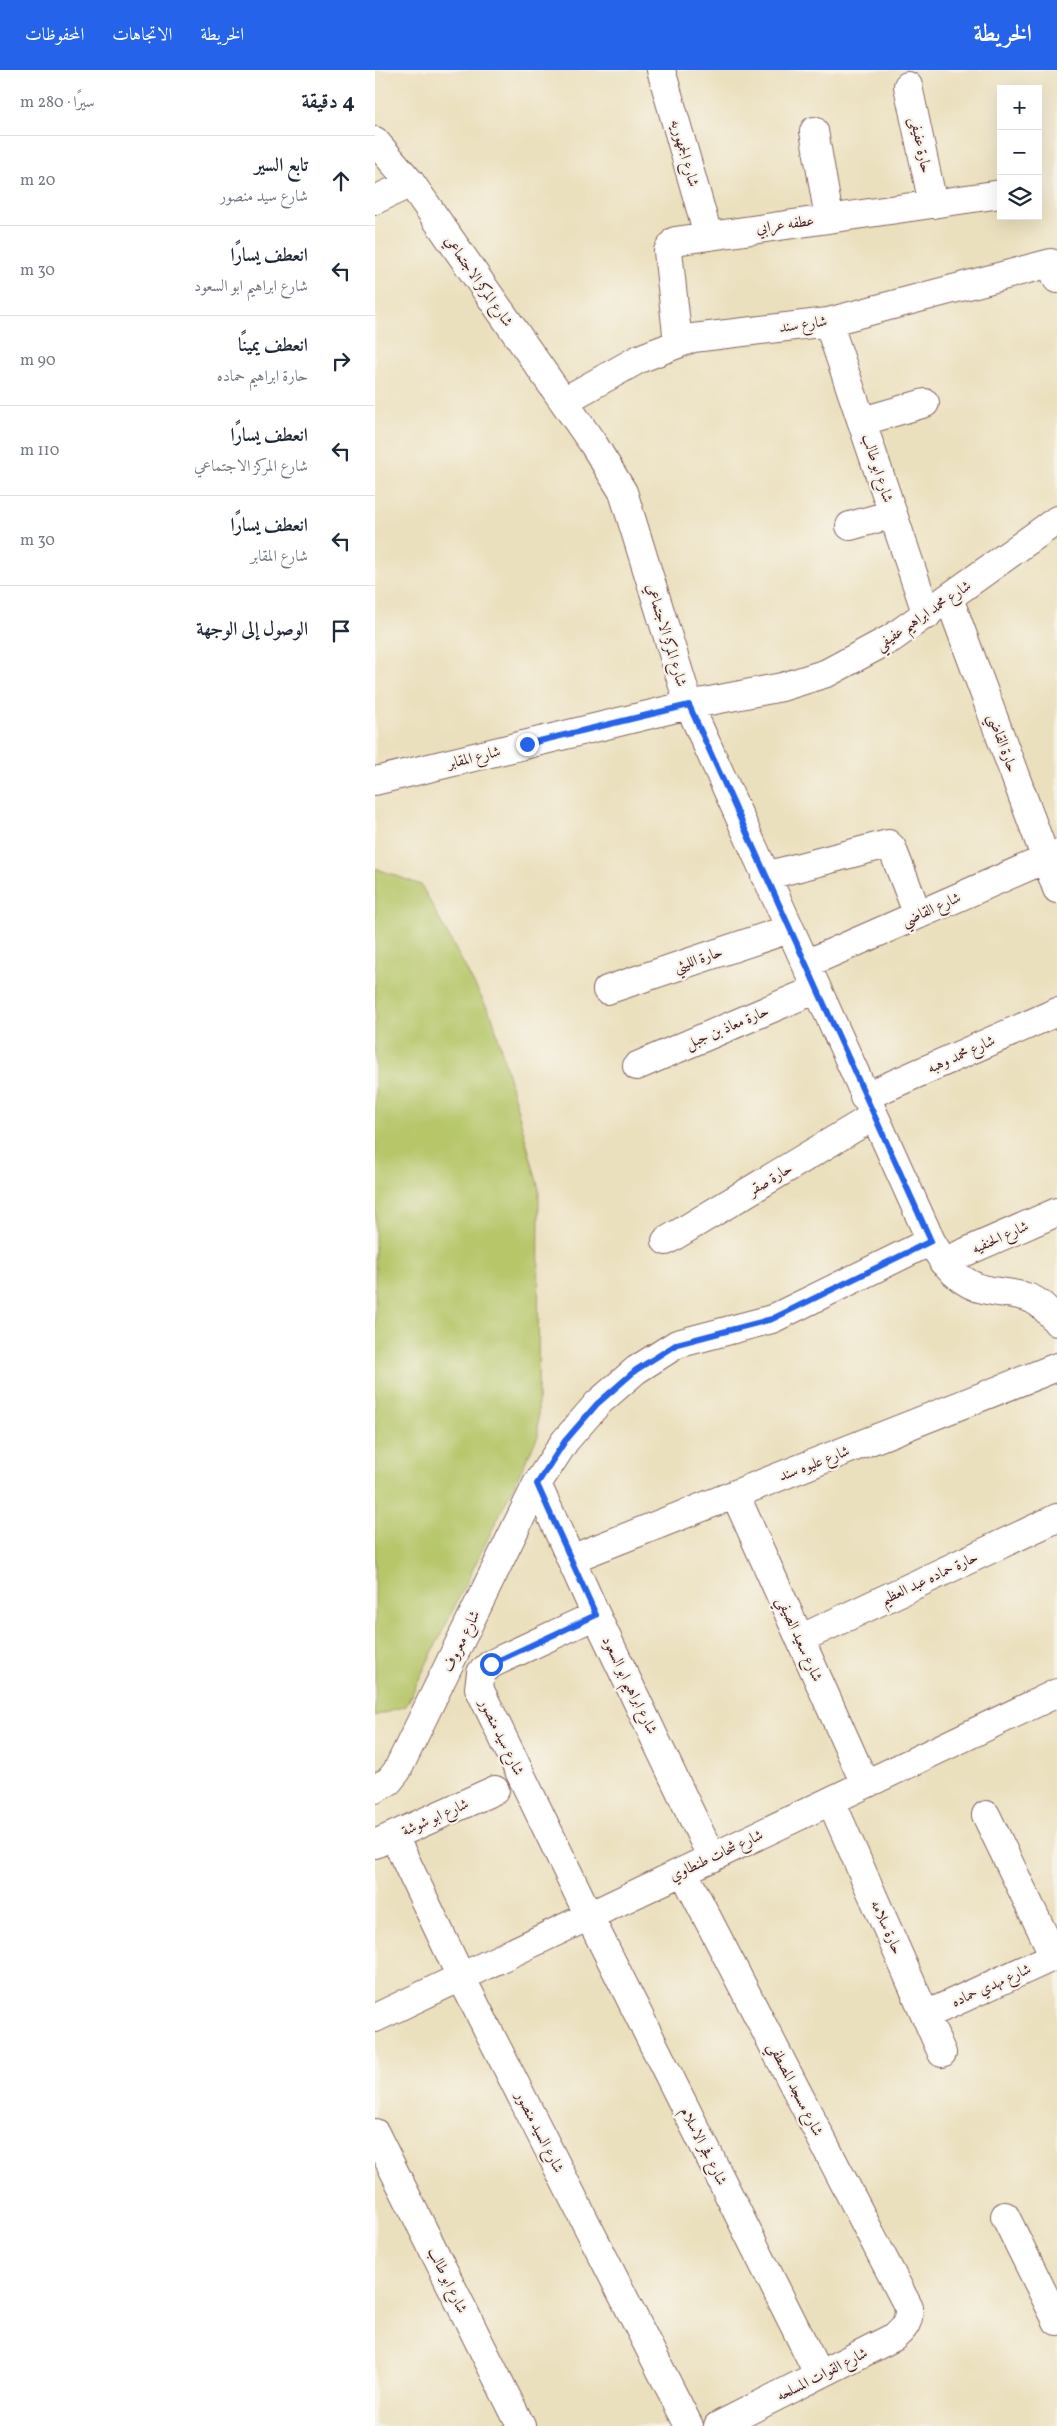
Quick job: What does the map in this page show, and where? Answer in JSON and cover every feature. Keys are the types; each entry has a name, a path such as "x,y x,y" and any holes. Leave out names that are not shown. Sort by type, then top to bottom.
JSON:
{"street":[{"name":"شارع الجمهوريه","path":"661,70 708,235"},
{"name":"حارة عفيفى","path":"909,86 933,204"},
{"path":"814,132 829,218"},
{"name":"شارع المركز الاجتماعي","path":"375,141 411,183 564,402 623,492 689,705 869,1107 937,1252 961,1279 986,1290 1013,1292 1031,1298 1047,1308 1057,1322"},
{"path":"375,200 411,183"},
{"name":"عطفه عرابي","path":"678,343 667,251 672,243 679,239 997,195"},
{"name":"شارع سند","path":"564,402 639,359 693,338 828,322 1054,271"},
{"name":"شارع ابو طالب","path":"828,322 927,615"},
{"path":"863,421 925,403"},
{"path":"850,526 893,514"},
{"name":"شارع محمد ابراهيم عفيفي","path":"689,705 782,688 827,673 892,638 927,615 1057,520"},
{"name":"حارة القاضي","path":"949,598 1051,857 1057,889"},
{"name":"شارع المقابر","path":"375,781 689,705"},
{"path":"765,876 889,844 918,915"},
{"name":"شارع القاضي","path":"806,964 1051,857"},
{"name":"حارة الليثي","path":"607,990 789,929"},
{"name":"حارة معاذ بن جبل","path":"637,1066 817,989"},
{"name":"شارع محمد وهبه","path":"869,1107 1057,1012"},
{"name":"حارة صقر","path":"666,1242 869,1107"},
{"name":"شارع الحنفيه","path":"537,1484 565,1441 597,1404 636,1370 677,1344 772,1319 937,1252 1057,1212"},
{"name":"شارع عليوه سند","path":"571,1559 1057,1367"},
{"name":"شارع ابراهيم ابو السعود","path":"537,1484 596,1615 712,1858"},
{"name":"شارع معروف","path":"375,1789 389,1781 397,1771 537,1484"},
{"name":"شارع سعيد الصيفي","path":"735,1494 865,1784"},
{"name":"حارة حماده عبد العظيم","path":"800,1639 1057,1518"},
{"name":"شارع سيد منصور","path":"589,1916 479,1688 481,1673 491,1664 596,1615"},
{"name":"شارع شحات طنطاوي","path":"375,2018 1057,1693"},
{"name":"شارع ابو شوشة","path":"384,1840 495,1790"},
{"name":"حارة سلامه","path":"831,1801 942,2053"},
{"path":"986,1815 1056,1956"},
{"name":"شارع السيد منصور","path":"384,1840 461,1977 689,2426"},
{"name":"شارع مسجد المصطفي","path":"683,1871 909,2308"},
{"name":"شارع فجر الاسلام","path":"589,1916 819,2375"},
{"name":"شارع مهدي حماده","path":"926,2014 1056,1956"},
{"name":"شارع ابو طالب","path":"375,2133 521,2426"},
{"path":"1005,2216 1055,2313"},
{"name":"شارع القوات المسلحه","path":"718,2426 894,2337 904,2329 909,2319 909,2308"}],"green space":[{"path":"375,868 421,885 493,1019 539,1189 538,1436 406,1706 375,1716"}],"route":[{"path":"491,1664 596,1615 537,1484 565,1441 597,1404 636,1370 677,1344 772,1319 931,1241 864,1097 689,705 527,744"}]}
